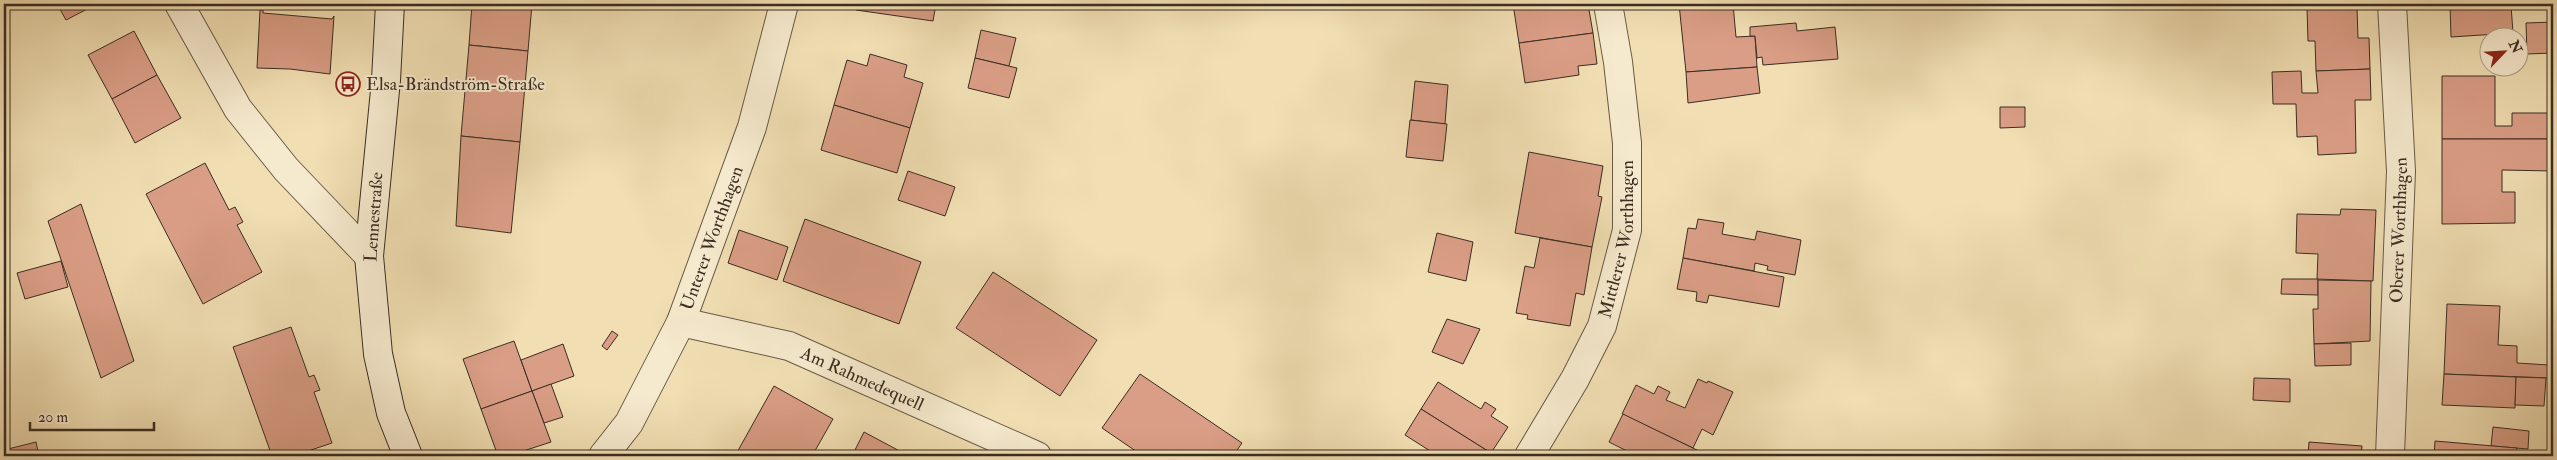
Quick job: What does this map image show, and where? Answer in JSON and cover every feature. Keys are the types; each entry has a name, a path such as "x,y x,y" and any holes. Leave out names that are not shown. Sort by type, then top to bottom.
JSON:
{"street":[{"path":"179,4 238,109 286,169 369,256"},
{"name":"Lennestraße","path":"390,4 386,80 369,256 378,354 391,413 408,456"},
{"name":"Unterer Worthhagen","path":"603,456 629,423 681,322 752,127 784,4"},
{"name":"Mittlerer Worthhagen","path":"1529,456 1576,379 1602,326 1627,230 1627,143 1618,62 1608,4"},
{"name":"Oberer Worthhagen","path":"2390,456 2401,171 2392,4"},
{"name":"Am Rahmedequell","path":"681,322 789,346 1037,456"}],"building":[{"path":"57,4 97,4 66,20"},
{"path":"472,4 532,4 528,51 469,45"},
{"path":"857,4 936,4 933,21 856,10"},
{"path":"1513,4 1588,4 1593,33 1519,43"},
{"path":"1679,4 1733,4 1736,37 1755,36 1757,67 1686,72"},
{"path":"2450,4 2511,5 2513,28 2480,28 2480,35 2451,37"},
{"path":"2357,7 2358,38 2369,38 2370,69 2316,71 2315,41 2308,41 2307,8"},
{"path":"260,10 263,10 263,13 332,19 334,16 330,74 290,69 257,68"},
{"path":"2553,22 2553,53 2530,54 2530,28 2526,28 2526,23"},
{"path":"1796,23 1797,31 1835,27 1838,59 1763,65 1762,57 1757,58 1755,36 1750,36 1750,27"},
{"path":"981,30 1016,38 1009,66 975,58"},
{"path":"134,31 157,75 112,99 88,55"},
{"path":"1593,33 1597,64 1578,66 1579,75 1525,83 1519,43"},
{"path":"469,45 528,51 520,142 461,136"},
{"path":"870,54 907,65 904,77 923,83 910,128 834,105 847,60 867,66"},
{"path":"975,58 1017,68 1009,98 968,88"},
{"path":"1757,67 1760,93 1688,103 1686,72"},
{"path":"2370,69 2371,100 2355,100 2356,153 2318,155 2317,136 2297,137 2296,104 2273,104 2272,72 2301,71 2302,93 2318,93 2316,71"},
{"path":"157,75 181,118 135,143 112,99"},
{"path":"2442,76 2495,78 2495,126 2512,126 2512,113 2553,113 2553,139 2442,139"},
{"path":"1415,81 1448,85 1445,124 1411,120"},
{"path":"834,105 910,128 897,173 821,150"},
{"path":"2000,107 2025,107 2025,127 2000,128"},
{"path":"1410,120 1447,124 1443,161 1406,157"},
{"path":"461,136 520,142 511,233 456,226"},
{"path":"2442,139 2553,139 2553,171 2502,170 2502,192 2515,192 2515,223 2442,224"},
{"path":"1529,152 1603,166 1598,196 1602,197 1592,247 1515,233"},
{"path":"205,163 229,210 235,207 243,222 237,225 262,272 203,304 146,194"},
{"path":"908,171 955,187 945,216 898,200"},
{"path":"81,204 134,361 101,378 48,221"},
{"path":"2341,209 2376,210 2373,281 2317,279 2318,254 2296,253 2297,214 2340,215"},
{"path":"805,219 921,262 899,324 783,281"},
{"path":"1698,219 1724,223 1722,234 1755,240 1757,231 1801,240 1795,275 1767,270 1768,266 1755,263 1754,271 1683,258 1688,228 1696,229"},
{"path":"739,230 788,247 777,280 728,263"},
{"path":"1437,233 1473,242 1466,281 1428,272"},
{"path":"1540,238 1592,247 1584,295 1576,293 1570,326 1527,319 1528,315 1516,313 1525,266 1534,268"},
{"path":"1683,258 1784,277 1779,307 1709,295 1707,303 1696,301 1697,292 1677,289"},
{"path":"61,261 68,287 25,299 17,273"},
{"path":"993,272 1097,340 1060,396 956,328"},
{"path":"2282,279 2318,279 2318,295 2281,294"},
{"path":"2318,280 2371,281 2370,341 2314,344 2313,309 2318,309"},
{"path":"2447,304 2500,306 2498,345 2517,346 2517,363 2549,365 2549,378 2444,374"},
{"path":"1447,319 1480,329 1463,364 1432,352"},
{"path":"291,327 309,377 314,375 320,390 314,392 332,443 293,456 272,456 233,347"},
{"path":"612,331 618,335 607,350 602,346"},
{"path":"514,341 532,391 481,409 463,359"},
{"path":"2351,343 2351,365 2315,366 2314,344"},
{"path":"563,344 574,376 532,391 521,360"},
{"path":"1140,374 1242,443 1233,456 1143,456 1102,428"},
{"path":"2444,374 2516,377 2515,408 2442,405"},
{"path":"2516,377 2546,378 2544,406 2515,405"},
{"path":"2254,378 2290,379 2290,402 2253,400"},
{"path":"1698,379 1707,383 1708,381 1733,392 1713,435 1702,429 1693,448 1622,414 1636,385 1654,394 1658,386 1670,392 1666,400 1685,408"},
{"path":"1438,382 1481,409 1485,402 1496,409 1491,416 1508,427 1491,453 1421,409"},
{"path":"551,384 563,417 544,423 532,391"},
{"path":"774,386 833,419 812,456 735,456"},
{"path":"532,391 551,442 508,456 498,456 481,409"},
{"path":"1421,409 1491,453 1489,456 1438,456 1405,435"},
{"path":"1623,414 1703,453 1702,456 1624,456 1627,451 1609,442"},
{"path":"2493,427 2529,431 2528,449 2491,446"},
{"path":"864,432 909,456 852,456"},
{"path":"2435,441 2517,448 2516,456 2434,456"},
{"path":"36,442 39,456 4,456 4,450"},
{"path":"2309,442 2362,446 2361,456 2308,456"}],"place":[{"name":"Elsa-Brändström-Straße","path":"348,84"}]}
